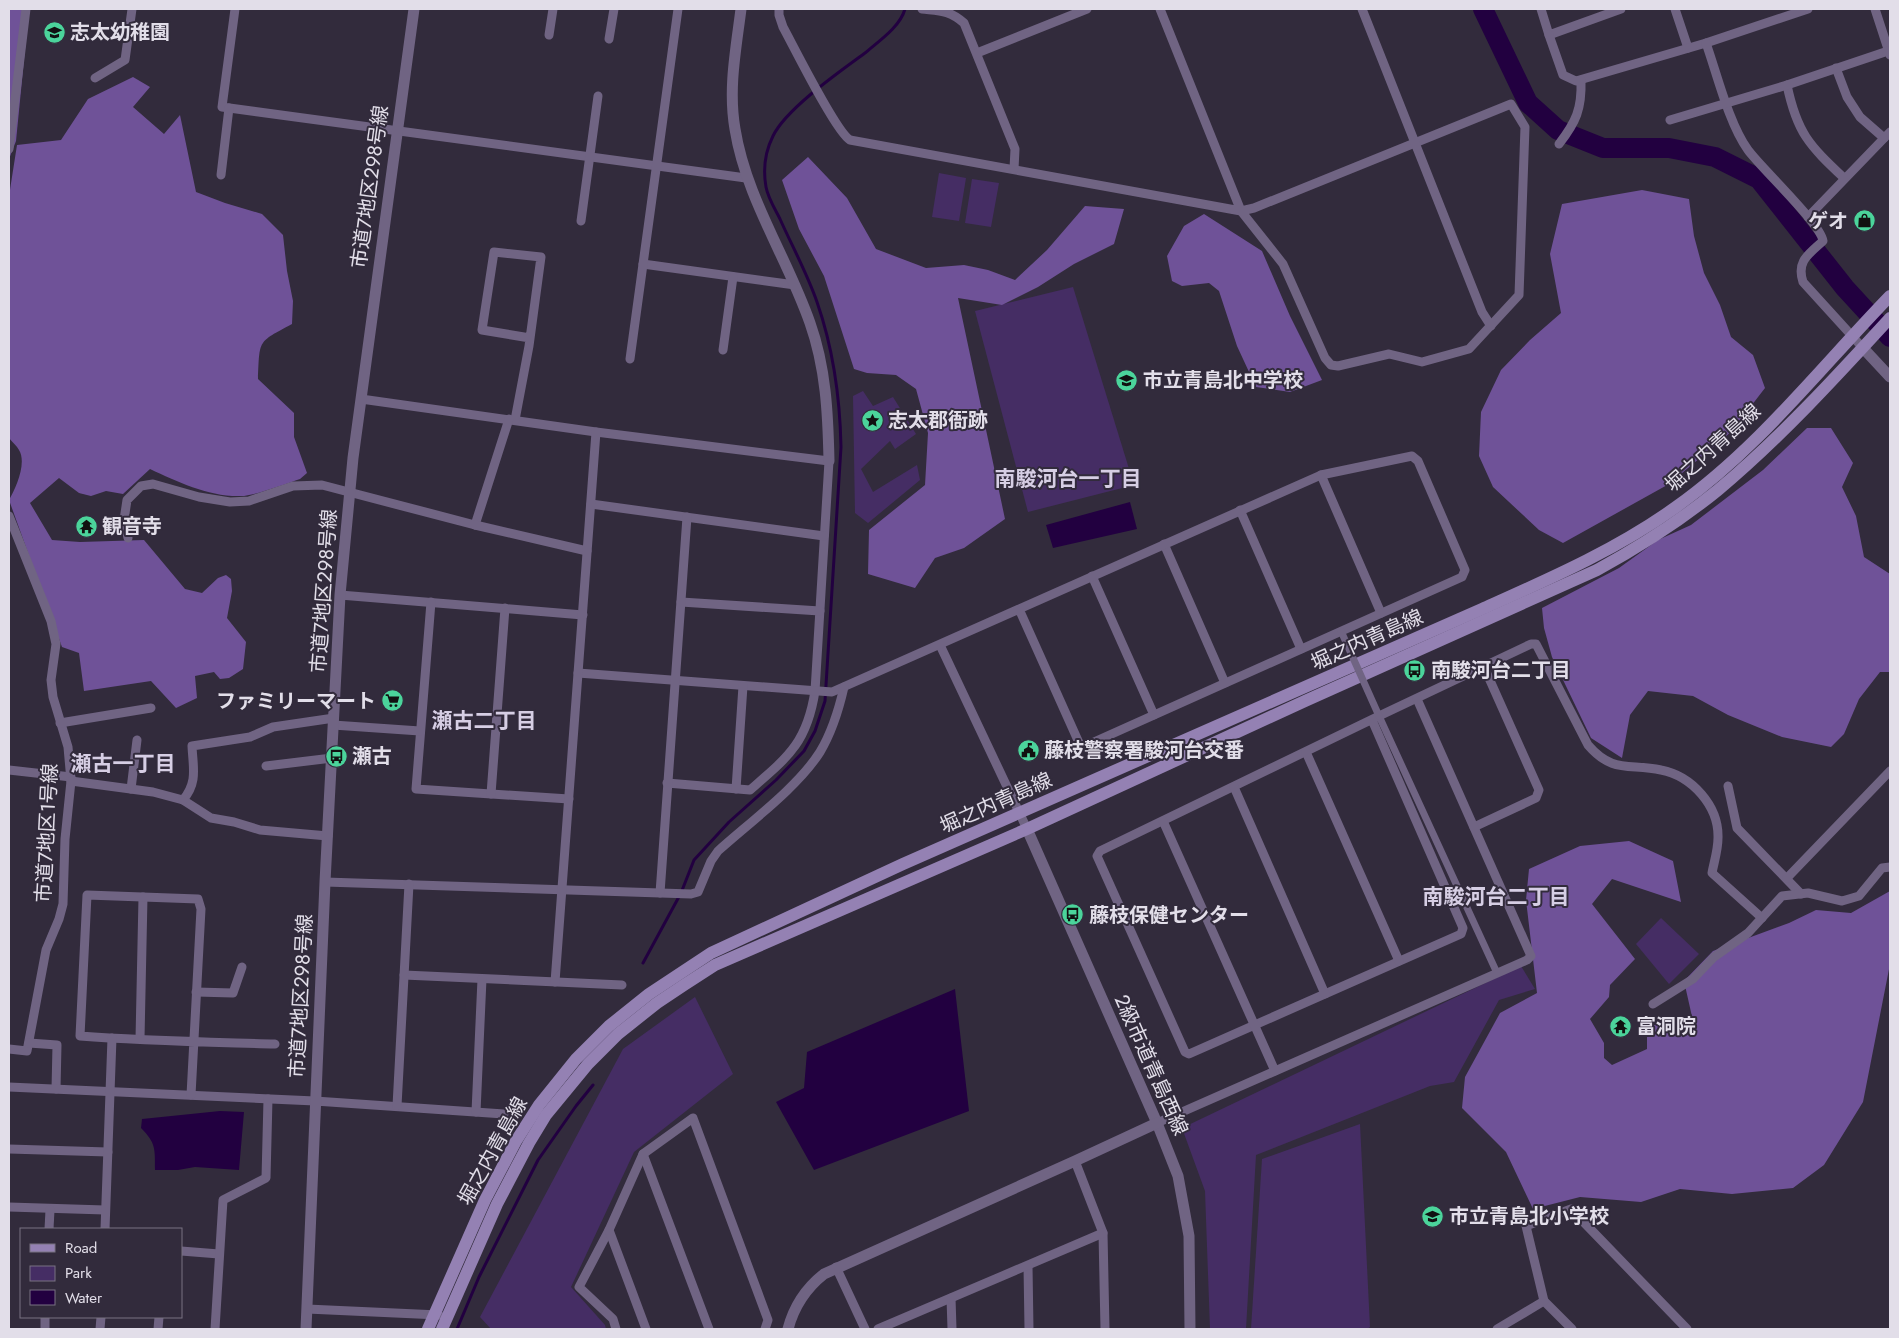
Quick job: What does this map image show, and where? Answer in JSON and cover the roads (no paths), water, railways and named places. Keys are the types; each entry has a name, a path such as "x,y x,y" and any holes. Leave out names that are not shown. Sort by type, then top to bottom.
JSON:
{"main road":[{"name":"堀之内青島線","path":"428,1329 485,1200 516,1141 539,1105 576,1059 609,1026 649,994 711,953 903,864 1575,567 1633,535 1677,506 1712,479 1759,435 1890,296"},
{"name":"堀之内青島線","path":"442,1329 446,1316 497,1204 529,1143 552,1108 588,1064 618,1034 657,1003 716,965 1027,829 1588,574 1642,545 1717,491 1770,444 1890,318"}],"street":[{"path":"9,149 26,9"},
{"path":"95,78 125,60 132,9"},
{"path":"235,9 222,107 746,178"},
{"name":"市道7地区298号線","path":"306,1329 325,882 340,595 361,399 414,9"},
{"path":"549,35 552,9"},
{"path":"609,39 614,9"},
{"path":"630,359 678,9"},
{"path":"668,783 750,790 786,758 798,743 808,724 816,691 829,461 826,386 811,324 795,284 746,178 734,128 733,73 741,9"},
{"path":"779,9 783,27 821,96 846,138 850,140 1241,211 1254,208 1511,104 1526,127 1519,295 1469,349 1422,362 1389,354 1338,366 1332,365 1325,358 1282,264 1241,211 1160,9"},
{"path":"922,9 950,10 964,23 1015,149 1014,169"},
{"path":"977,53 1087,9"},
{"path":"1362,9 1482,312 1491,326"},
{"path":"1541,9 1563,76 1576,81 1706,43 1808,9"},
{"path":"1549,35 1609,11 1621,9"},
{"path":"1675,9 1688,48"},
{"path":"1670,120 1889,53 1875,9"},
{"path":"1706,43 1736,128 1747,149 1808,216 1822,235 1823,241 1804,258 1799,271 1803,282 1890,377"},
{"path":"1808,216 1887,135 1860,117 1847,97 1836,68"},
{"path":"1559,144 1571,128 1580,111 1581,80"},
{"path":"1787,85 1798,126 1814,149 1844,178"},
{"path":"581,221 598,96"},
{"path":"221,175 229,108"},
{"path":"475,525 512,420 530,338 542,257 494,252 482,330 530,338"},
{"path":"643,264 795,284"},
{"path":"723,350 733,277"},
{"path":"361,399 596,432 829,461"},
{"path":"555,982 596,432"},
{"path":"578,673 832,692 1240,510 1321,475 1412,456 1418,461 1465,570 1462,577 1085,746 1080,745 1019,609"},
{"path":"1321,475 1381,613"},
{"path":"128,538 124,520 127,500 141,486 153,484 199,498 230,502 249,501 293,486 322,485 350,494 587,551"},
{"path":"591,504 824,536"},
{"path":"1240,510 1301,649"},
{"name":"市道7地区1号線","path":"9,516 51,621 56,644 51,680 53,697 68,747 71,779 65,840 63,904 59,920 46,950 28,1043"},
{"path":"660,893 687,517"},
{"path":"1164,544 1225,683"},
{"path":"1092,576 1154,715"},
{"path":"340,595 583,614"},
{"path":"430,602 416,789 569,799"},
{"path":"681,602 820,611"},
{"path":"491,794 505,608"},
{"path":"1341,631 1376,718 1462,928 1461,934 1255,1026 1188,1054 1185,1052 1097,856 1100,851 1376,718 1531,644 1536,644 1588,746 1597,756 1609,763 1624,767 1661,770 1678,775 1697,788 1709,803 1715,819 1718,838 1712,873 1762,918"},
{"path":"940,644 1027,829"},
{"path":"1474,827 1536,798 1538,790 1484,667"},
{"path":"736,789 743,686"},
{"path":"325,882 671,894 698,892 711,861 718,851 807,770 824,743 839,709 844,687"},
{"path":"788,1329 799,1300 814,1282 836,1267 1527,960 1531,956 1416,699"},
{"path":"60,723 151,708"},
{"path":"1376,718 1497,973"},
{"path":"183,800 191,790 194,773 192,746 250,737 273,726 334,722 420,731"},
{"path":"131,789 137,740"},
{"path":"1306,752 1399,961"},
{"path":"266,766 332,758"},
{"path":"9,770 152,792 183,800 211,818 234,822 260,830 328,836"},
{"path":"1787,878 1890,771"},
{"path":"1728,786 1737,828 1801,894"},
{"path":"1234,787 1325,994"},
{"path":"1163,821 1275,1071"},
{"name":"2級市道青島西線","path":"1027,829 1157,1123 1178,1176 1189,1236 1190,1329"},
{"path":"1653,1004 1693,979 1714,956 1748,933 1782,896 1808,893 1842,901 1859,896 1882,868 1890,867"},
{"path":"397,1106 409,884"},
{"path":"192,1095 194,1041 196,992 201,910 198,899 86,895 80,1036 140,1040 194,1041 275,1044"},
{"path":"140,1040 143,897"},
{"path":"196,992 233,992 242,966"},
{"path":"404,975 622,986"},
{"path":"476,1112 482,978"},
{"path":"104,1228 112,1038"},
{"path":"9,1049 27,1051 28,1043 57,1045 56,1089"},
{"path":"9,1087 268,1098 504,1114"},
{"path":"215,1329 223,1200 266,1178 268,1098"},
{"path":"616,1329 613,1319 579,1286 609,1230 643,1154 693,1118 768,1320 765,1329"},
{"path":"9,1149 108,1152"},
{"path":"643,1154 709,1329"},
{"path":"1075,1162 1103,1233 1105,1329"},
{"path":"9,1207 50,1210 105,1210"},
{"path":"1572,1329 1544,1301 1526,1226 1571,1209 1687,1329"},
{"path":"49,1228 50,1210"},
{"path":"609,1230 646,1329"},
{"path":"878,1329 1103,1233"},
{"path":"182,1251 219,1254"},
{"path":"1028,1266 1029,1329"},
{"path":"836,1267 865,1329"},
{"path":"951,1298 952,1329"},
{"path":"1497,1329 1544,1301"},
{"path":"307,1309 446,1316"}],"water":[{"path":"1130,502 1137,529 1053,548 1046,525"},
{"path":"955,989 969,1111 814,1170 776,1102 804,1088 807,1052"},
{"path":"220,1111 244,1112 239,1170 195,1167 178,1170 155,1170 154,1147 150,1138 141,1128 142,1119"}],"waterway":[{"path":"643,963 681,893 694,860 729,822 776,780 804,751 815,731 825,701 841,447 837,391 823,319 809,281 768,195 765,181 765,161 773,136 789,114 888,33 899,22 905,9"},
{"path":"1483,9 1528,103 1558,130 1603,148 1669,148 1715,157 1759,179 1845,288 1890,337"},
{"path":"457,1329 479,1277 538,1160 593,1085"}],"place":[{"name":"志太幼稚園","path":"54,32"},
{"name":"ゲオ","path":"1864,221"},
{"name":"市立青島北中学校","path":"1127,380"},
{"name":"志太郡衙跡","path":"872,420"},
{"name":"観音寺","path":"86,526"},
{"name":"南駿河台二丁目","path":"1415,670"},
{"name":"ファミリーマート","path":"392,701"},
{"name":"藤枝警察署駿河台交番","path":"1028,750"},
{"name":"瀬古","path":"336,756"},
{"name":"藤枝保健センター","path":"1073,915"},
{"name":"富洞院","path":"1620,1026"},
{"name":"市立青島北小学校","path":"1433,1216"}],"district":[{"name":"南駿河台一丁目","path":"1068,479"},
{"name":"瀬古二丁目","path":"484,721"},
{"name":"瀬古一丁目","path":"123,764"},
{"name":"南駿河台二丁目","path":"1496,897"}]}
